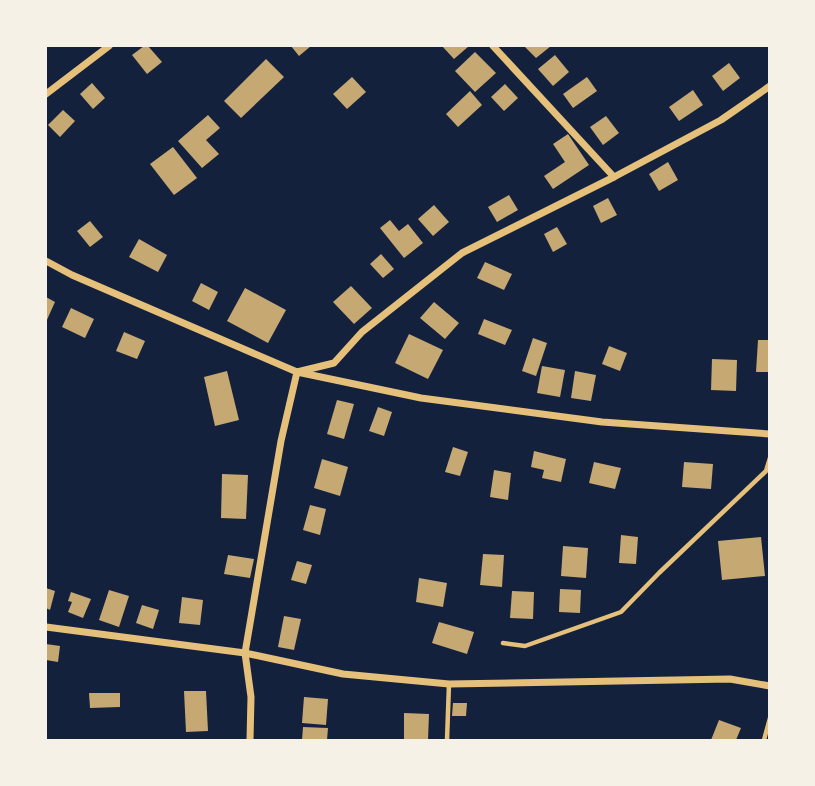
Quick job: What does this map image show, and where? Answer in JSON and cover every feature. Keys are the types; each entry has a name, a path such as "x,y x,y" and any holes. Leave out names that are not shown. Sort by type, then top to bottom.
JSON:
{"street":[{"path":"46,94 109,46"},
{"path":"493,46 614,177"},
{"path":"297,372 334,363 362,332 462,253 722,120 769,86"},
{"path":"46,261 72,275 297,372 447,402 603,422 769,434"},
{"path":"250,740 251,697 246,653 281,441 297,372"},
{"path":"46,627 246,653 343,674 449,684 730,679 769,686"}],"lane":[{"path":"503,643 525,646 621,612 766,471 769,458"},
{"path":"447,740 449,684"},
{"path":"764,740 769,718"}],"building":[{"path":"148,46 162,62 147,74 132,55"},
{"path":"291,46 311,46 299,56"},
{"path":"442,46 469,46 454,59"},
{"path":"524,46 551,46 536,58"},
{"path":"475,52 496,73 475,92 455,71"},
{"path":"555,55 569,72 553,86 538,69"},
{"path":"266,59 284,77 241,118 224,101"},
{"path":"729,63 740,78 723,91 712,76"},
{"path":"352,77 366,92 347,109 333,94"},
{"path":"587,77 597,91 573,108 563,94"},
{"path":"92,83 105,98 93,109 80,94"},
{"path":"505,84 518,98 504,111 491,97"},
{"path":"693,90 703,105 679,121 669,107"},
{"path":"470,91 482,105 458,127 446,114"},
{"path":"63,110 75,121 60,137 48,125"},
{"path":"208,115 220,128 206,140 219,154 202,168 178,141"},
{"path":"606,116 619,133 603,145 590,127"},
{"path":"568,134 589,165 553,189 544,176 565,162 553,144"},
{"path":"173,147 197,178 174,195 150,164"},
{"path":"668,162 678,180 659,191 649,174"},
{"path":"509,195 518,210 497,222 488,207"},
{"path":"608,198 617,215 601,223 593,206"},
{"path":"434,205 449,222 433,236 418,219"},
{"path":"390,220 399,231 408,224 423,243 404,258 380,228"},
{"path":"90,221 103,237 90,247 77,231"},
{"path":"557,227 567,244 553,252 544,234"},
{"path":"139,239 167,255 158,272 129,257"},
{"path":"381,254 394,269 383,278 370,264"},
{"path":"485,262 512,274 504,290 477,278"},
{"path":"201,283 218,292 209,310 192,301"},
{"path":"351,286 372,308 354,324 333,302"},
{"path":"245,288 286,310 268,343 227,321"},
{"path":"46,297 55,302 46,322"},
{"path":"434,302 459,323 445,339 420,318"},
{"path":"71,308 94,319 85,338 62,327"},
{"path":"484,319 512,330 505,345 478,334"},
{"path":"124,332 145,341 137,359 116,351"},
{"path":"409,334 443,350 428,379 395,363"},
{"path":"533,338 547,343 536,376 522,371"},
{"path":"758,340 770,340 770,372 756,372"},
{"path":"609,346 627,353 620,371 602,364"},
{"path":"712,359 737,360 736,391 711,390"},
{"path":"542,366 565,370 560,397 537,393"},
{"path":"227,371 239,420 215,426 204,377"},
{"path":"575,371 596,375 591,401 571,398"},
{"path":"337,400 354,404 344,439 327,434"},
{"path":"378,407 392,412 384,436 369,431"},
{"path":"453,447 468,452 460,476 445,472"},
{"path":"534,451 566,459 561,482 542,478 544,470 531,467"},
{"path":"322,459 348,467 340,496 314,488"},
{"path":"594,462 621,468 615,489 589,483"},
{"path":"684,462 713,464 711,489 682,487"},
{"path":"494,470 511,473 508,500 490,497"},
{"path":"222,474 248,475 246,519 221,518"},
{"path":"310,505 326,509 320,535 303,530"},
{"path":"621,535 638,537 636,564 619,563"},
{"path":"761,537 765,576 722,580 718,541"},
{"path":"563,546 588,548 586,578 561,576"},
{"path":"483,554 504,555 502,587 480,585"},
{"path":"228,555 254,559 250,578 224,574"},
{"path":"297,561 312,565 306,584 291,580"},
{"path":"419,578 447,583 443,607 416,602"},
{"path":"46,588 55,591 50,610 46,608"},
{"path":"560,589 581,590 580,613 559,612"},
{"path":"109,590 129,596 119,627 99,620"},
{"path":"512,591 534,592 533,619 510,618"},
{"path":"71,592 91,599 83,618 68,612 72,602 68,601"},
{"path":"182,597 203,600 200,625 179,623"},
{"path":"142,605 159,610 153,629 136,623"},
{"path":"284,616 301,619 294,650 278,647"},
{"path":"439,622 474,632 467,654 432,643"},
{"path":"46,644 60,646 58,662 46,660"},
{"path":"184,691 206,691 208,731 186,732"},
{"path":"89,693 120,693 120,707 90,708"},
{"path":"304,697 328,699 326,725 302,723"},
{"path":"453,703 467,703 466,716 452,716"},
{"path":"404,713 429,714 428,740 404,740"},
{"path":"719,720 741,728 736,740 711,740"},
{"path":"303,727 328,728 327,740 302,740"}]}
